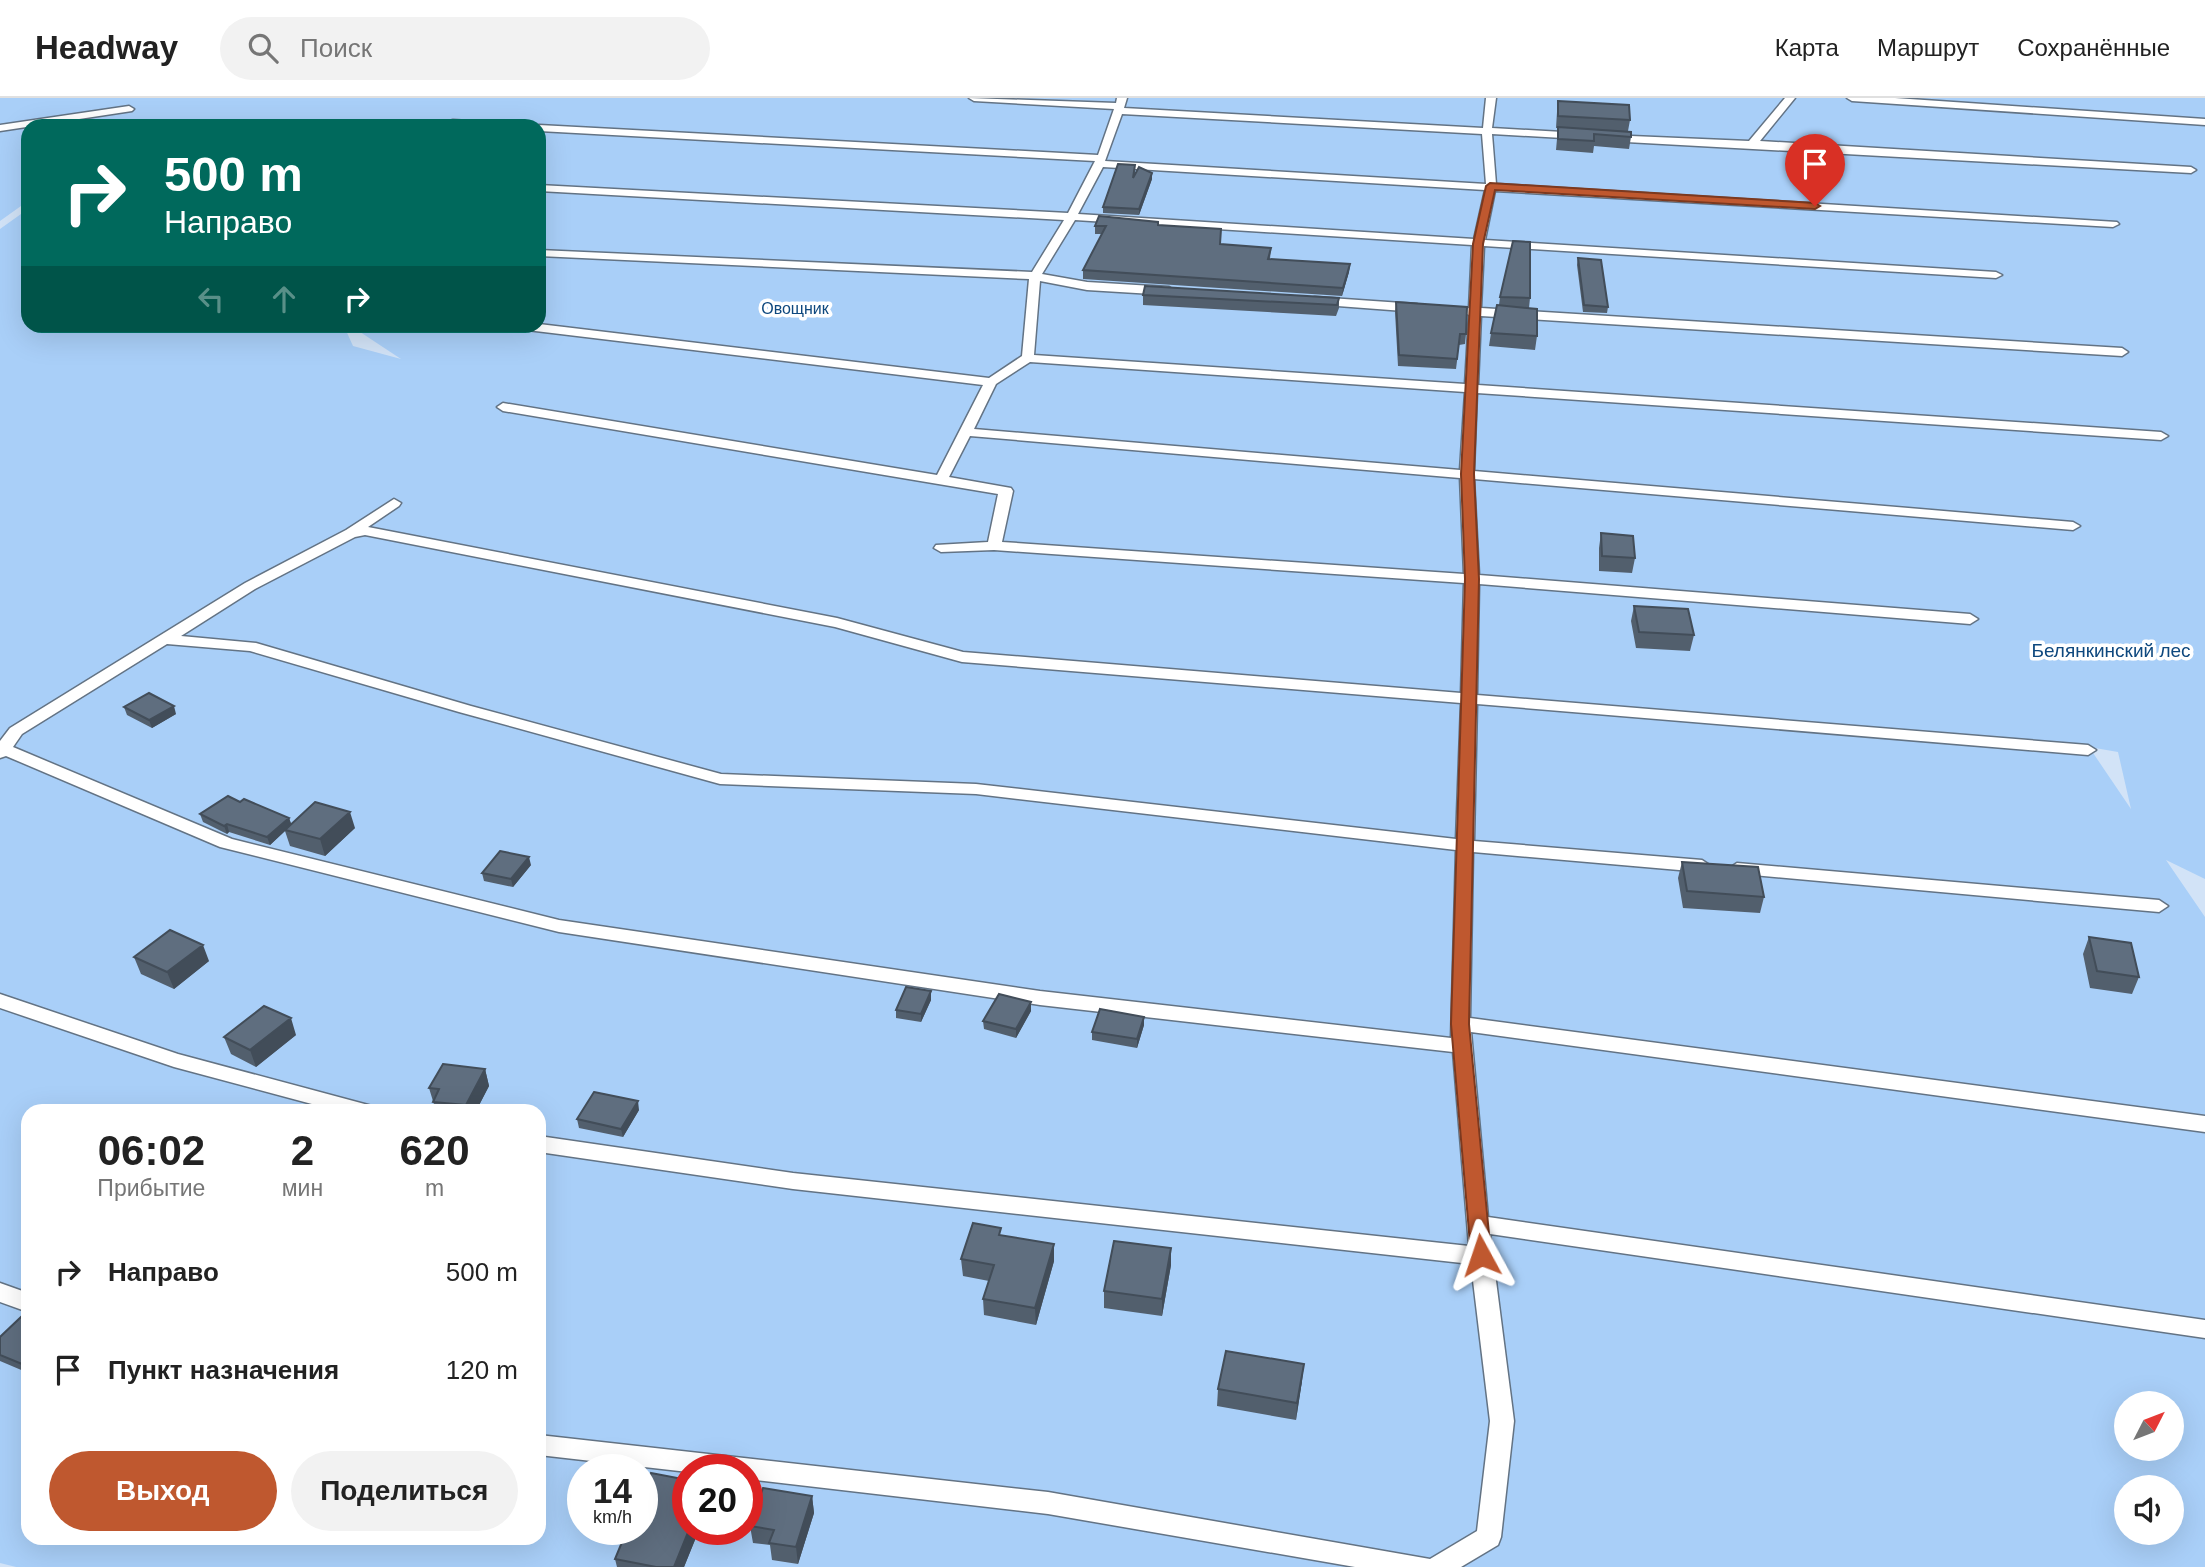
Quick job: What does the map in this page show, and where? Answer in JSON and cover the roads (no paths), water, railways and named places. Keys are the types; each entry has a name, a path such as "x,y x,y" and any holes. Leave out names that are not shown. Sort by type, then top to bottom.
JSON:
{"lane":[{"path":"974,98 1120,105 1487,132 1752,144 2191,170"},
{"path":"1439,1567 1489,1537 1502,1421 1481,1255 1460,1024 1467,846 1472,579 1467,474 1478,244 1490,186 1487,132 1491,98"},
{"path":"1752,144 1790,98"},
{"path":"1852,98 2205,122"},
{"path":"1028,358 1035,276 1072,217 1099,161 1120,105"},
{"path":"58,119 129,108"},
{"path":"0,128 21,125"},
{"path":"546,128 2113,224"},
{"path":"546,188 1072,217 1996,275"},
{"path":"546,253 1035,276 1087,286 1184,292"},
{"path":"1294,300 1433,309"},
{"path":"1447,310 2122,352"},
{"path":"546,328 991,382"},
{"path":"941,480 991,382 1028,358 2161,436"},
{"path":"503,407 1006,491 994,546"},
{"path":"965,432 2073,526"},
{"path":"394,503 351,533 250,586 16,731 2,751 226,844 559,926 1041,998 1464,1046"},
{"path":"351,533 365,531 837,623 962,657 2088,750"},
{"path":"941,548 994,546 1472,579 1970,618"},
{"path":"165,639 251,646 465,709 720,779 976,789 1467,846 2159,906"},
{"path":"0,1001 174,1060 339,1104"},
{"path":"1460,1024 2205,1124"},
{"path":"546,1145 793,1181 1481,1255"},
{"path":"1478,1224 2205,1329"},
{"path":"0,1292 21,1300"},
{"path":"546,1446 1048,1503 1422,1567"}],"park label":[{"name":"Овощник","path":"795,308"},
{"name":"Белянкинский лес","path":"2111,650"}]}
